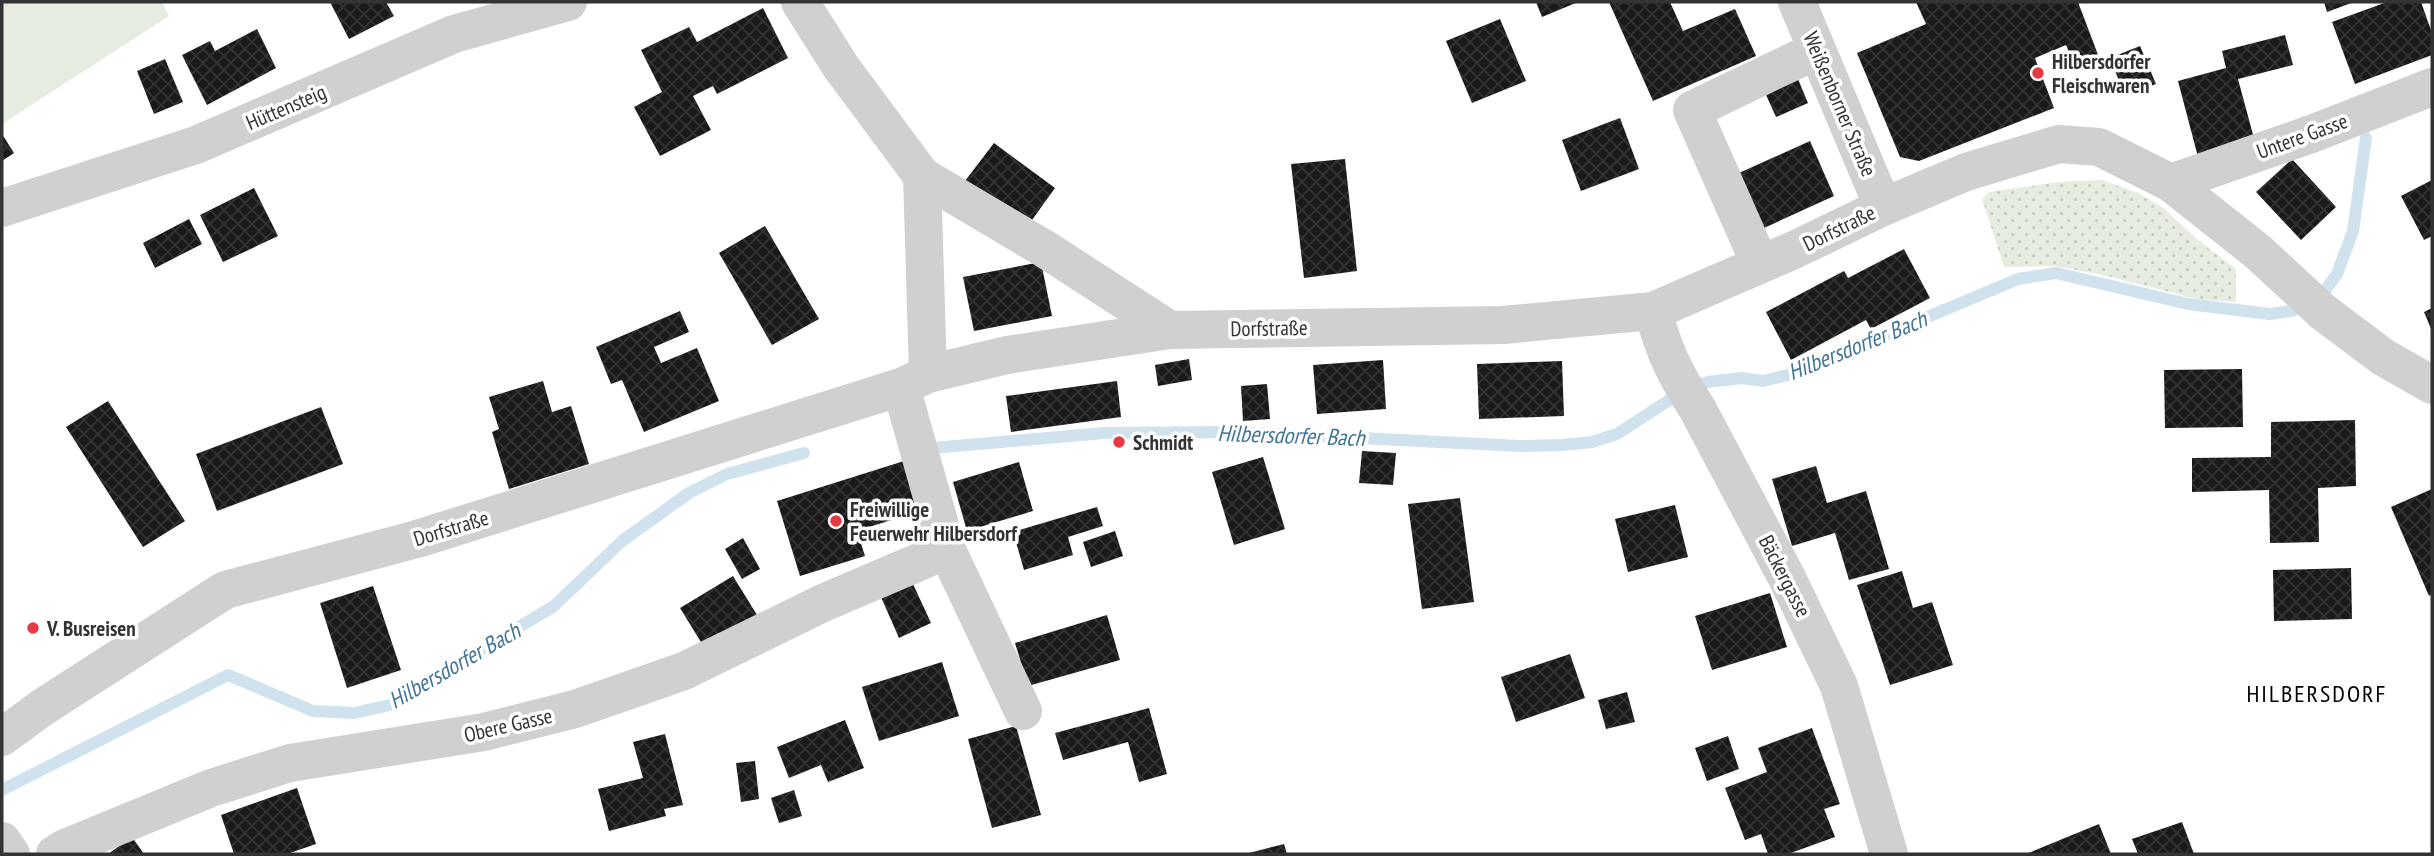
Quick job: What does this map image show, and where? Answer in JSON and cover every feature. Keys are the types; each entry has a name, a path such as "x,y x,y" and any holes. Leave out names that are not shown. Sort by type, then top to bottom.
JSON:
{"street":[{"name":"Hüttensteig","path":"2,208 196,145 454,34 568,2"},
{"path":"800,2 841,67 922,176 1045,249 1170,330"},
{"name":"Weißenborner Straße","path":"1797,2 1883,207"},
{"path":"1760,264 1692,110 1817,50"},
{"name":"Untere Gasse","path":"2171,183 2314,133 2432,87"},
{"name":"Dorfstraße","path":"2,737 43,707 225,590 417,539 915,381 1007,355 1170,330 1503,325 1653,310 1966,172 2059,144 2099,147 2171,183 2265,273 2383,357 2432,385"},
{"path":"922,176 915,381 947,550 1023,710"},
{"name":"Bäckergasse","path":"1653,310 1664,350 1787,578 1839,686 1889,854"},
{"name":"Obere Gasse","path":"55,854 211,788 290,763 484,732 575,709 684,671 823,603 947,550"},
{"path":"2,841 11,854"}],"shaded area":[{"path":"2,2 162,2 169,16 2,124"},
{"path":"2102,180 2138,193 2162,207 2199,241 2236,269 2236,302 2197,299 2103,275 2054,266 2004,267 1982,199 1989,192 2059,182"}],"building":[{"path":"330,2 386,2 394,16 349,39"},
{"path":"1536,2 1578,2 1542,17"},
{"path":"1609,2 1670,2 1683,31 1735,9 1756,56 1653,101"},
{"path":"1916,2 2078,2 2100,60 2076,69 2066,45 2035,58 2054,108 1919,161 1900,157 1857,53 1926,24"},
{"path":"2324,2 2354,2 2327,12"},
{"path":"2387,2 2421,2 2432,33 2432,55 2355,84 2332,22"},
{"path":"763,8 788,58 717,94 713,86 693,96 711,130 660,156 634,107 662,92 641,50 689,27 697,42"},
{"path":"1500,19 1526,81 1472,103 1446,41"},
{"path":"257,29 276,68 207,105 182,55 210,41 215,51"},
{"path":"2285,35 2293,65 2238,79 2255,142 2198,157 2178,81 2226,68 2222,51"},
{"path":"2140,46 2156,84 2125,96 2110,58"},
{"path":"165,59 183,102 154,114 137,71"},
{"path":"1795,72 1808,103 1776,117 1762,86"},
{"path":"1620,118 1639,169 1581,191 1562,140"},
{"path":"2,134 14,153 2,161"},
{"path":"1810,141 1834,196 1764,228 1739,173"},
{"path":"994,143 1055,188 1027,227 965,181"},
{"path":"1345,159 1357,271 1304,278 1291,164"},
{"path":"2292,159 2336,207 2301,240 2256,192"},
{"path":"2432,180 2432,236 2424,240 2401,196"},
{"path":"254,188 278,236 223,262 200,215"},
{"path":"189,219 202,244 155,268 143,243"},
{"path":"765,226 819,319 772,345 719,253"},
{"path":"1904,249 1930,298 1871,329 1866,320 1791,360 1766,312 1844,271 1848,278"},
{"path":"1041,262 1052,316 974,331 963,277"},
{"path":"2432,308 2432,331 2424,312"},
{"path":"680,311 689,332 654,347 661,363 697,348 719,401 644,432 622,380 611,384 596,347"},
{"path":"1189,359 1192,380 1158,386 1155,365"},
{"path":"1383,360 1386,409 1317,414 1313,365"},
{"path":"1562,361 1564,416 1479,419 1477,364"},
{"path":"2242,369 2243,427 2165,428 2164,370"},
{"path":"543,381 552,412 571,406 589,464 509,489 492,432 499,429 489,397"},
{"path":"1117,381 1121,417 1011,432 1006,396"},
{"path":"1267,384 1270,419 1243,421 1241,386"},
{"path":"108,401 185,521 143,547 66,427"},
{"path":"321,407 343,464 217,511 196,454"},
{"path":"2355,420 2356,486 2318,488 2319,542 2270,543 2269,490 2192,492 2192,458 2271,457 2271,422"},
{"path":"1362,451 1396,453 1393,485 1359,483"},
{"path":"1263,457 1285,529 1234,545 1212,472"},
{"name":"Freiwillige Feuerwehr Hilbersdorf","path":"904,461 919,511 857,531 865,556 800,576 777,501"},
{"path":"1019,462 1033,511 967,531 953,482"},
{"path":"1816,466 1827,503 1866,491 1889,569 1849,580 1835,533 1792,546 1772,479"},
{"path":"2432,489 2432,594 2429,596 2391,507"},
{"path":"1460,498 1474,602 1422,609 1408,504"},
{"path":"1675,505 1688,557 1628,572 1615,519"},
{"path":"1097,507 1103,526 1068,537 1073,555 1024,570 1013,532"},
{"path":"1115,531 1123,556 1091,567 1083,542"},
{"path":"743,538 760,569 742,579 725,549"},
{"path":"2351,568 2352,619 2274,621 2273,570"},
{"path":"1902,571 1913,608 1932,602 1953,665 1890,685 1857,585"},
{"path":"733,576 757,615 704,647 680,608"},
{"path":"913,584 931,623 899,638 881,597"},
{"path":"373,586 401,670 347,688 320,603"},
{"path":"1770,593 1787,647 1712,670 1695,616"},
{"path":"1107,615 1120,660 1028,686 1015,643"},
{"path":"1570,654 1585,698 1516,722 1501,677"},
{"path":"942,662 959,716 879,741 862,687"},
{"path":"1627,692 1635,722 1606,729 1598,700"},
{"path":"1149,708 1167,774 1139,782 1128,742 1063,760 1055,733"},
{"path":"845,720 864,768 828,782 821,765 789,778 777,747"},
{"path":"1016,726 1041,815 992,828 968,739"},
{"path":"1812,728 1840,804 1824,809 1835,837 1788,854 1768,854 1761,834 1745,840 1725,788 1767,772 1758,748"},
{"path":"665,734 683,805 664,809 666,816 609,831 598,789 643,778 633,742"},
{"path":"1728,736 1739,769 1707,781 1695,748"},
{"path":"755,761 759,799 741,802 736,763"},
{"path":"297,788 316,844 287,854 234,854 221,815"},
{"path":"794,790 802,816 779,823 771,798"},
{"path":"2182,822 2194,854 2138,854 2132,839"},
{"path":"2099,824 2111,854 2026,854"},
{"path":"132,837 144,854 108,854"},
{"path":"1284,844 1287,854 1249,854 1249,853"}],"waterway":[{"name":"Hilbersdorfer Bach","path":"933,448 1104,433 1238,432 1520,446 1592,442 1617,434 1671,399 1707,382 1742,378 1763,381 1792,374 2018,279 2056,273 2188,304 2269,314 2292,311 2324,292 2337,274 2353,231 2366,138"},
{"name":"Hilbersdorfer Bach","path":"2,790 228,675 313,711 354,713 390,705 554,606 622,541 689,493 727,474 804,453"}],"place":[{"name":"Hilbersdorfer Fleischwaren","path":"2038,73"},
{"name":"Schmidt","path":"1119,442"},
{"name":"Freiwillige Feuerwehr Hilbersdorf","path":"836,521"},
{"name":"V. Busreisen","path":"33,628"}],"district":[{"name":"HILBERSDORF","path":"2317,693"}]}
